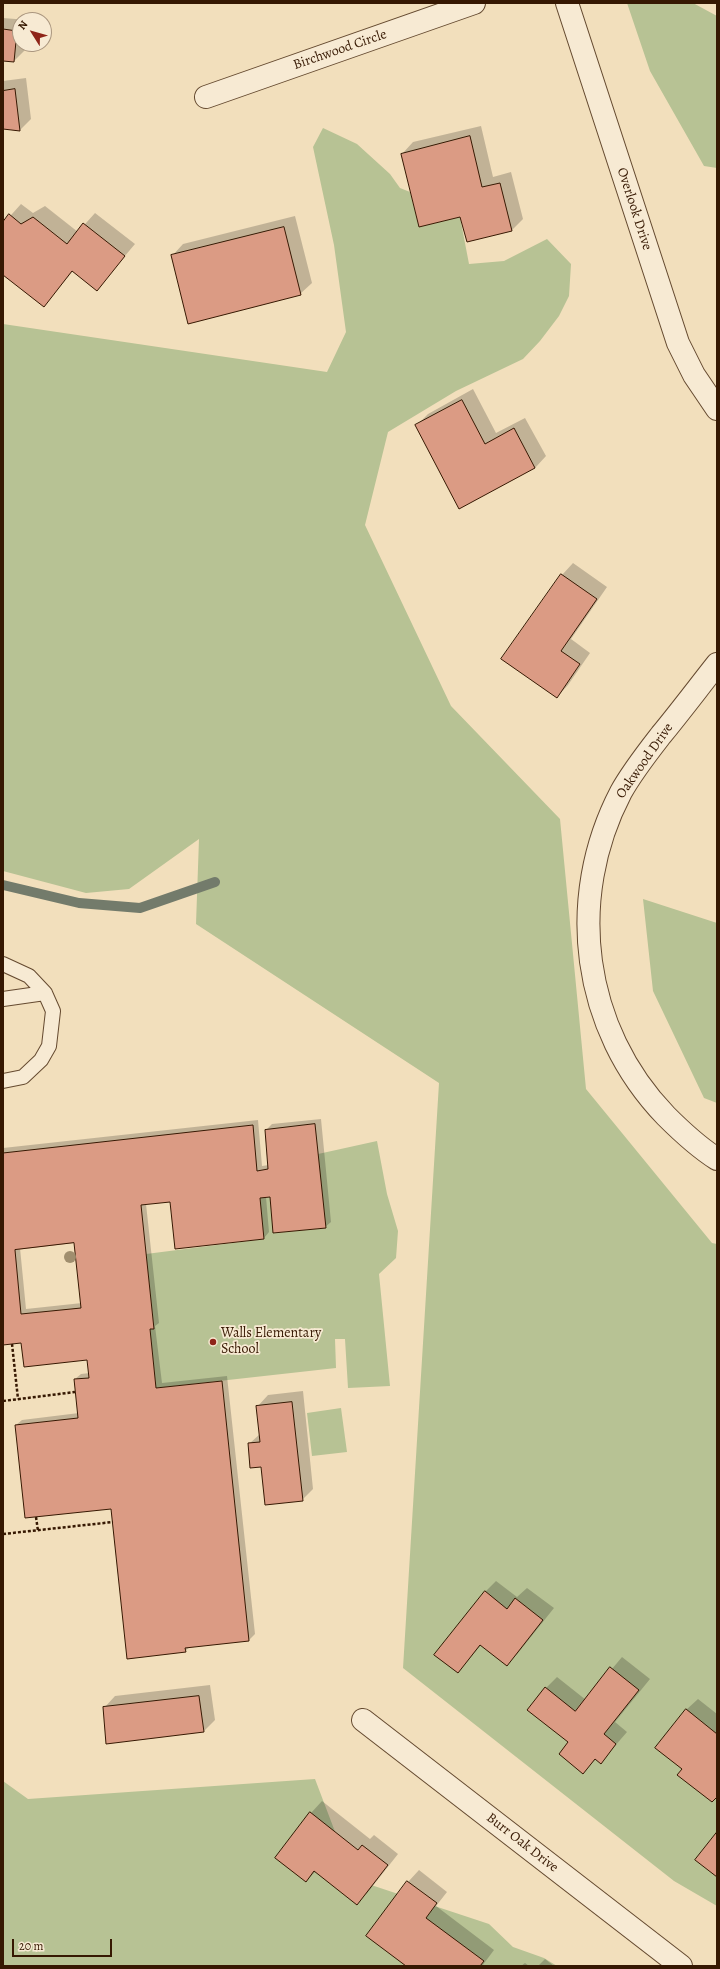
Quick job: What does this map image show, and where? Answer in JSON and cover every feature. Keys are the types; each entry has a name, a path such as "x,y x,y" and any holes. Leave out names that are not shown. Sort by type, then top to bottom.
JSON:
{"street":[{"name":"Birchwood Circle","path":"206,97 474,3"},
{"name":"Overlook Drive","path":"567,3 678,343 694,374 717,409"},
{"name":"Oakwood Drive","path":"717,664 646,754 621,791 602,836 591,880 588,920 591,967 599,1005 614,1044 636,1082 658,1107 680,1131 704,1151 717,1158"},
{"name":"Burr Oak Drive","path":"363,1720 681,1966"}],"lane":[{"path":"3,964 29,976 45,993 53,1011 49,1046 41,1060 23,1077 3,1081"},
{"path":"3,999 45,993"}],"path":[{"path":"12,1344 18,1400"},
{"path":"3,1401 75,1392"},
{"path":"36,1517 38,1531"},
{"path":"3,1534 113,1522"}],"green space":[{"path":"627,3 693,3 717,16 717,168 704,166 650,71"},
{"path":"323,128 357,144 390,174 400,188 410,192 419,227 460,217 469,264 504,261 547,239 571,264 569,296 559,316 540,341 523,359 456,391 388,432 365,525 451,706 560,819 586,1089 712,1243 717,1244 717,1906 674,1881 403,1668 439,1083 196,924 199,839 129,889 86,893 3,871 3,324 327,372 346,332 334,245 313,147"},
{"path":"643,899 717,923 717,1103 704,1098 653,991"},
{"path":"377,1141 387,1194 398,1231 396,1258 379,1274 390,1386 348,1388 345,1339 335,1339 336,1368 156,1388 150,1329 154,1329 146,1254 264,1239 260,1198 270,1197 274,1233 325,1228 318,1154"},
{"path":"341,1408 347,1452 312,1456 307,1413"},
{"path":"315,1779 353,1879 489,1924 513,1947 544,1958 557,1966 3,1966 3,1781 28,1799"}],"building":[{"path":"3,29 12,30 12,52 15,52 14,62 3,61"},
{"path":"15,89 20,131 3,129 3,91"},
{"path":"470,136 482,187 500,183 512,231 467,242 460,217 419,227 401,154"},
{"path":"9,214 21,224 33,217 67,244 83,223 125,256 97,291 72,271 44,307 3,275 3,222"},
{"path":"284,227 301,295 188,324 171,255"},
{"path":"462,400 485,444 514,428 535,468 459,509 415,425"},
{"path":"561,574 597,599 561,651 580,664 557,698 501,659"},
{"name":"Walls Elementary School","path":"315,1124 326,1228 273,1233 270,1197 260,1198 264,1239 175,1249 170,1202 141,1205 154,1329 150,1329 156,1388 222,1381 249,1641 185,1648 186,1652 127,1659 111,1509 25,1518 15,1425 78,1418 74,1379 89,1378 87,1360 24,1367 21,1343 3,1345 3,1153 253,1125 257,1171 268,1169 265,1130","holes":["74,1243 81,1308 21,1314 15,1250"]},
{"path":"292,1402 303,1501 265,1505 261,1467 250,1468 248,1443 260,1442 256,1406"},
{"path":"485,1591 507,1609 515,1598 543,1620 507,1666 480,1645 458,1673 434,1655"},
{"path":"610,1667 639,1690 604,1734 616,1744 601,1764 595,1759 583,1774 559,1754 568,1742 527,1710 545,1687 575,1711"},
{"path":"199,1696 204,1732 106,1744 103,1707"},
{"path":"686,1709 717,1734 717,1797 712,1802 677,1775 682,1769 655,1748"},
{"path":"310,1812 358,1850 362,1845 388,1865 357,1905 314,1871 306,1882 275,1858"},
{"path":"717,1832 717,1877 695,1860"},
{"path":"407,1881 437,1903 426,1918 484,1961 480,1966 406,1966 366,1936"}],"waterway":[{"path":"3,885 79,903 140,908 215,882"}],"place":[{"name":"Walls Elementary School","path":"213,1342"}]}
